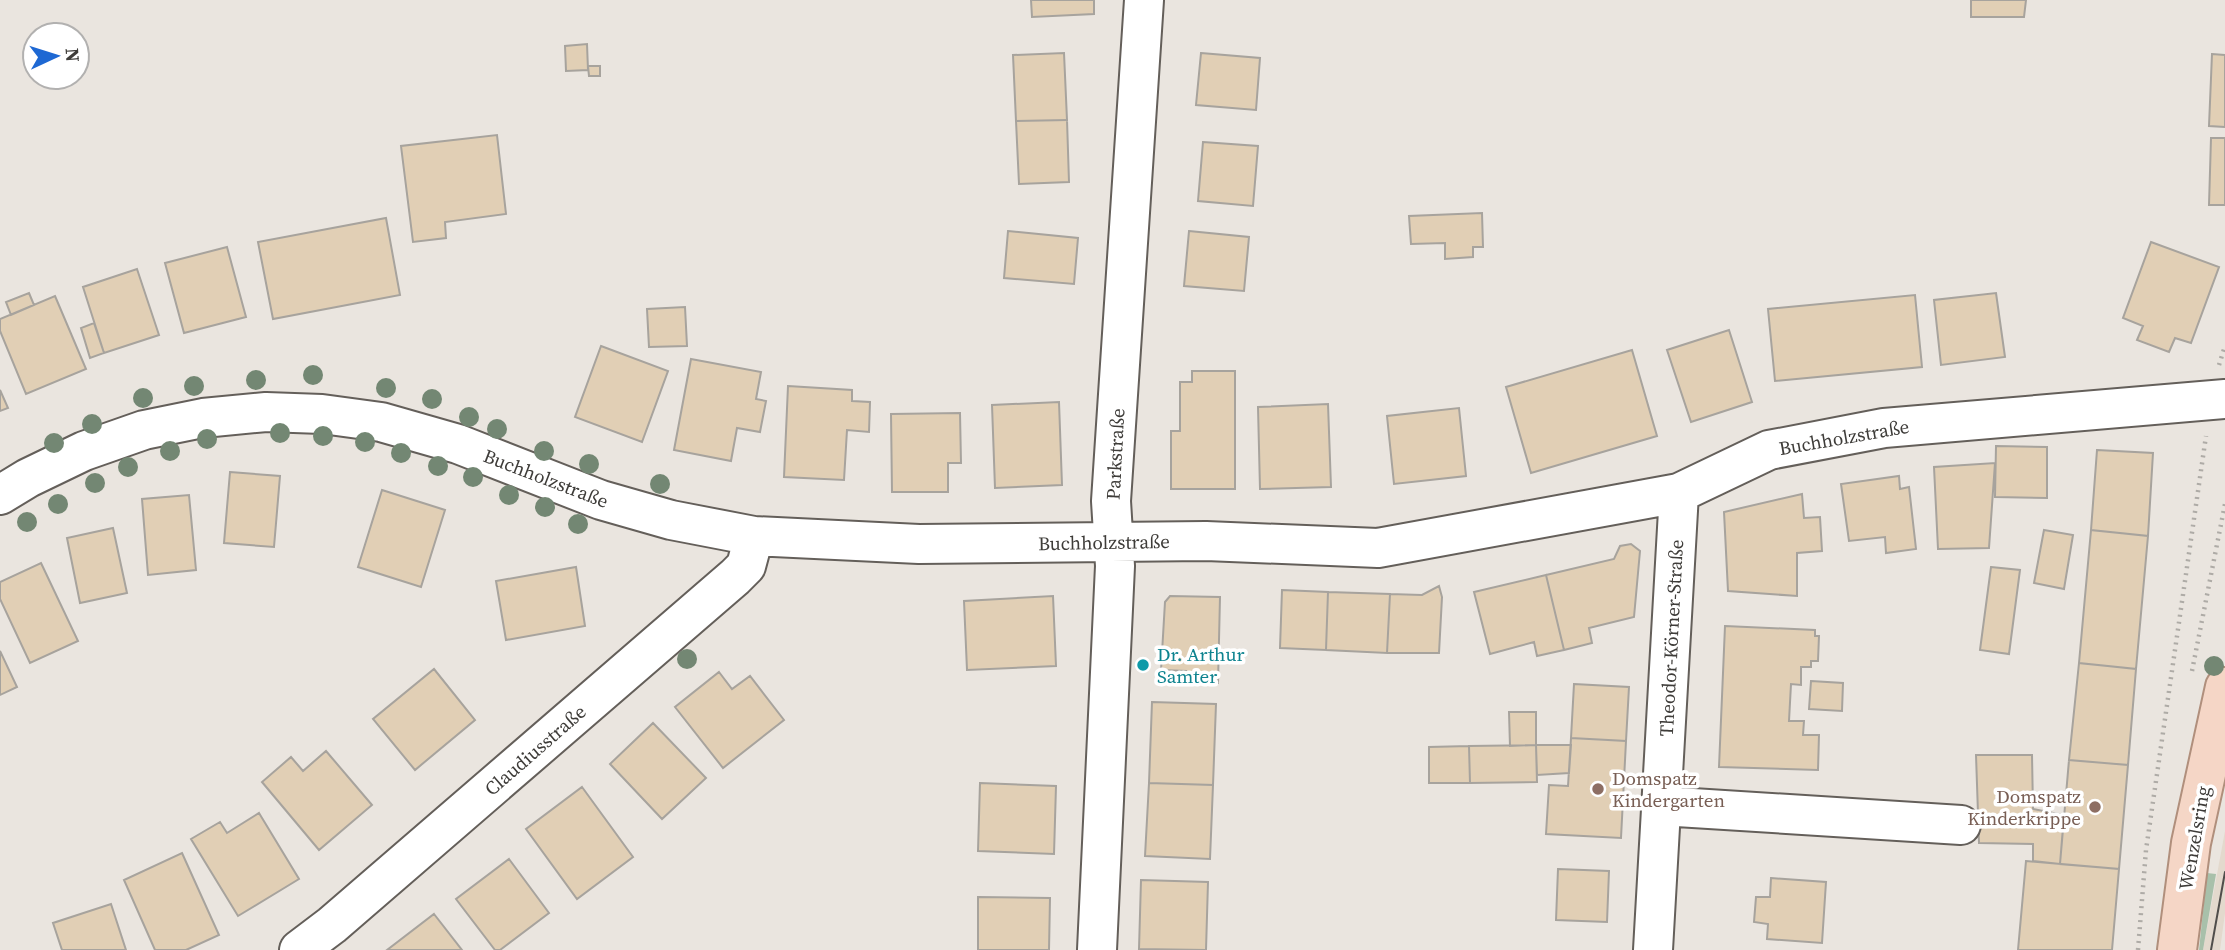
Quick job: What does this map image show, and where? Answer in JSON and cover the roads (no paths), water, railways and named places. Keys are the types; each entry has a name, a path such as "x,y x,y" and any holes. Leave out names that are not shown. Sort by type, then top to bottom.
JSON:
{"main road":[{"name":"Wenzelsring","path":"2177,950 2189,859 2225,687"}],"street":[{"name":"Parkstraße","path":"1097,950 1114,542 1111,501 1144,0"},
{"name":"Buchholzstraße","path":"0,495 84,451 144,430 203,418 266,412 322,414 381,422 458,444 601,500 671,520 754,536 919,544 1114,542 1378,548 1679,493 1769,450 1884,428 2218,398"},
{"name":"Theodor-Körner-Straße","path":"1653,950 1679,493"},
{"name":"Claudiusstraße","path":"299,950 735,578 746,566 754,536"},
{"path":"1661,806 1961,825"}],"tram line":[{"path":"2211,950 2225,872"}],"place":[{"name":"Dr. Arthur Samter","path":"1143,665"},
{"name":"Domspatz Kindergarten","path":"1598,789"},
{"name":"Domspatz Kinderkrippe","path":"2095,807"}]}
